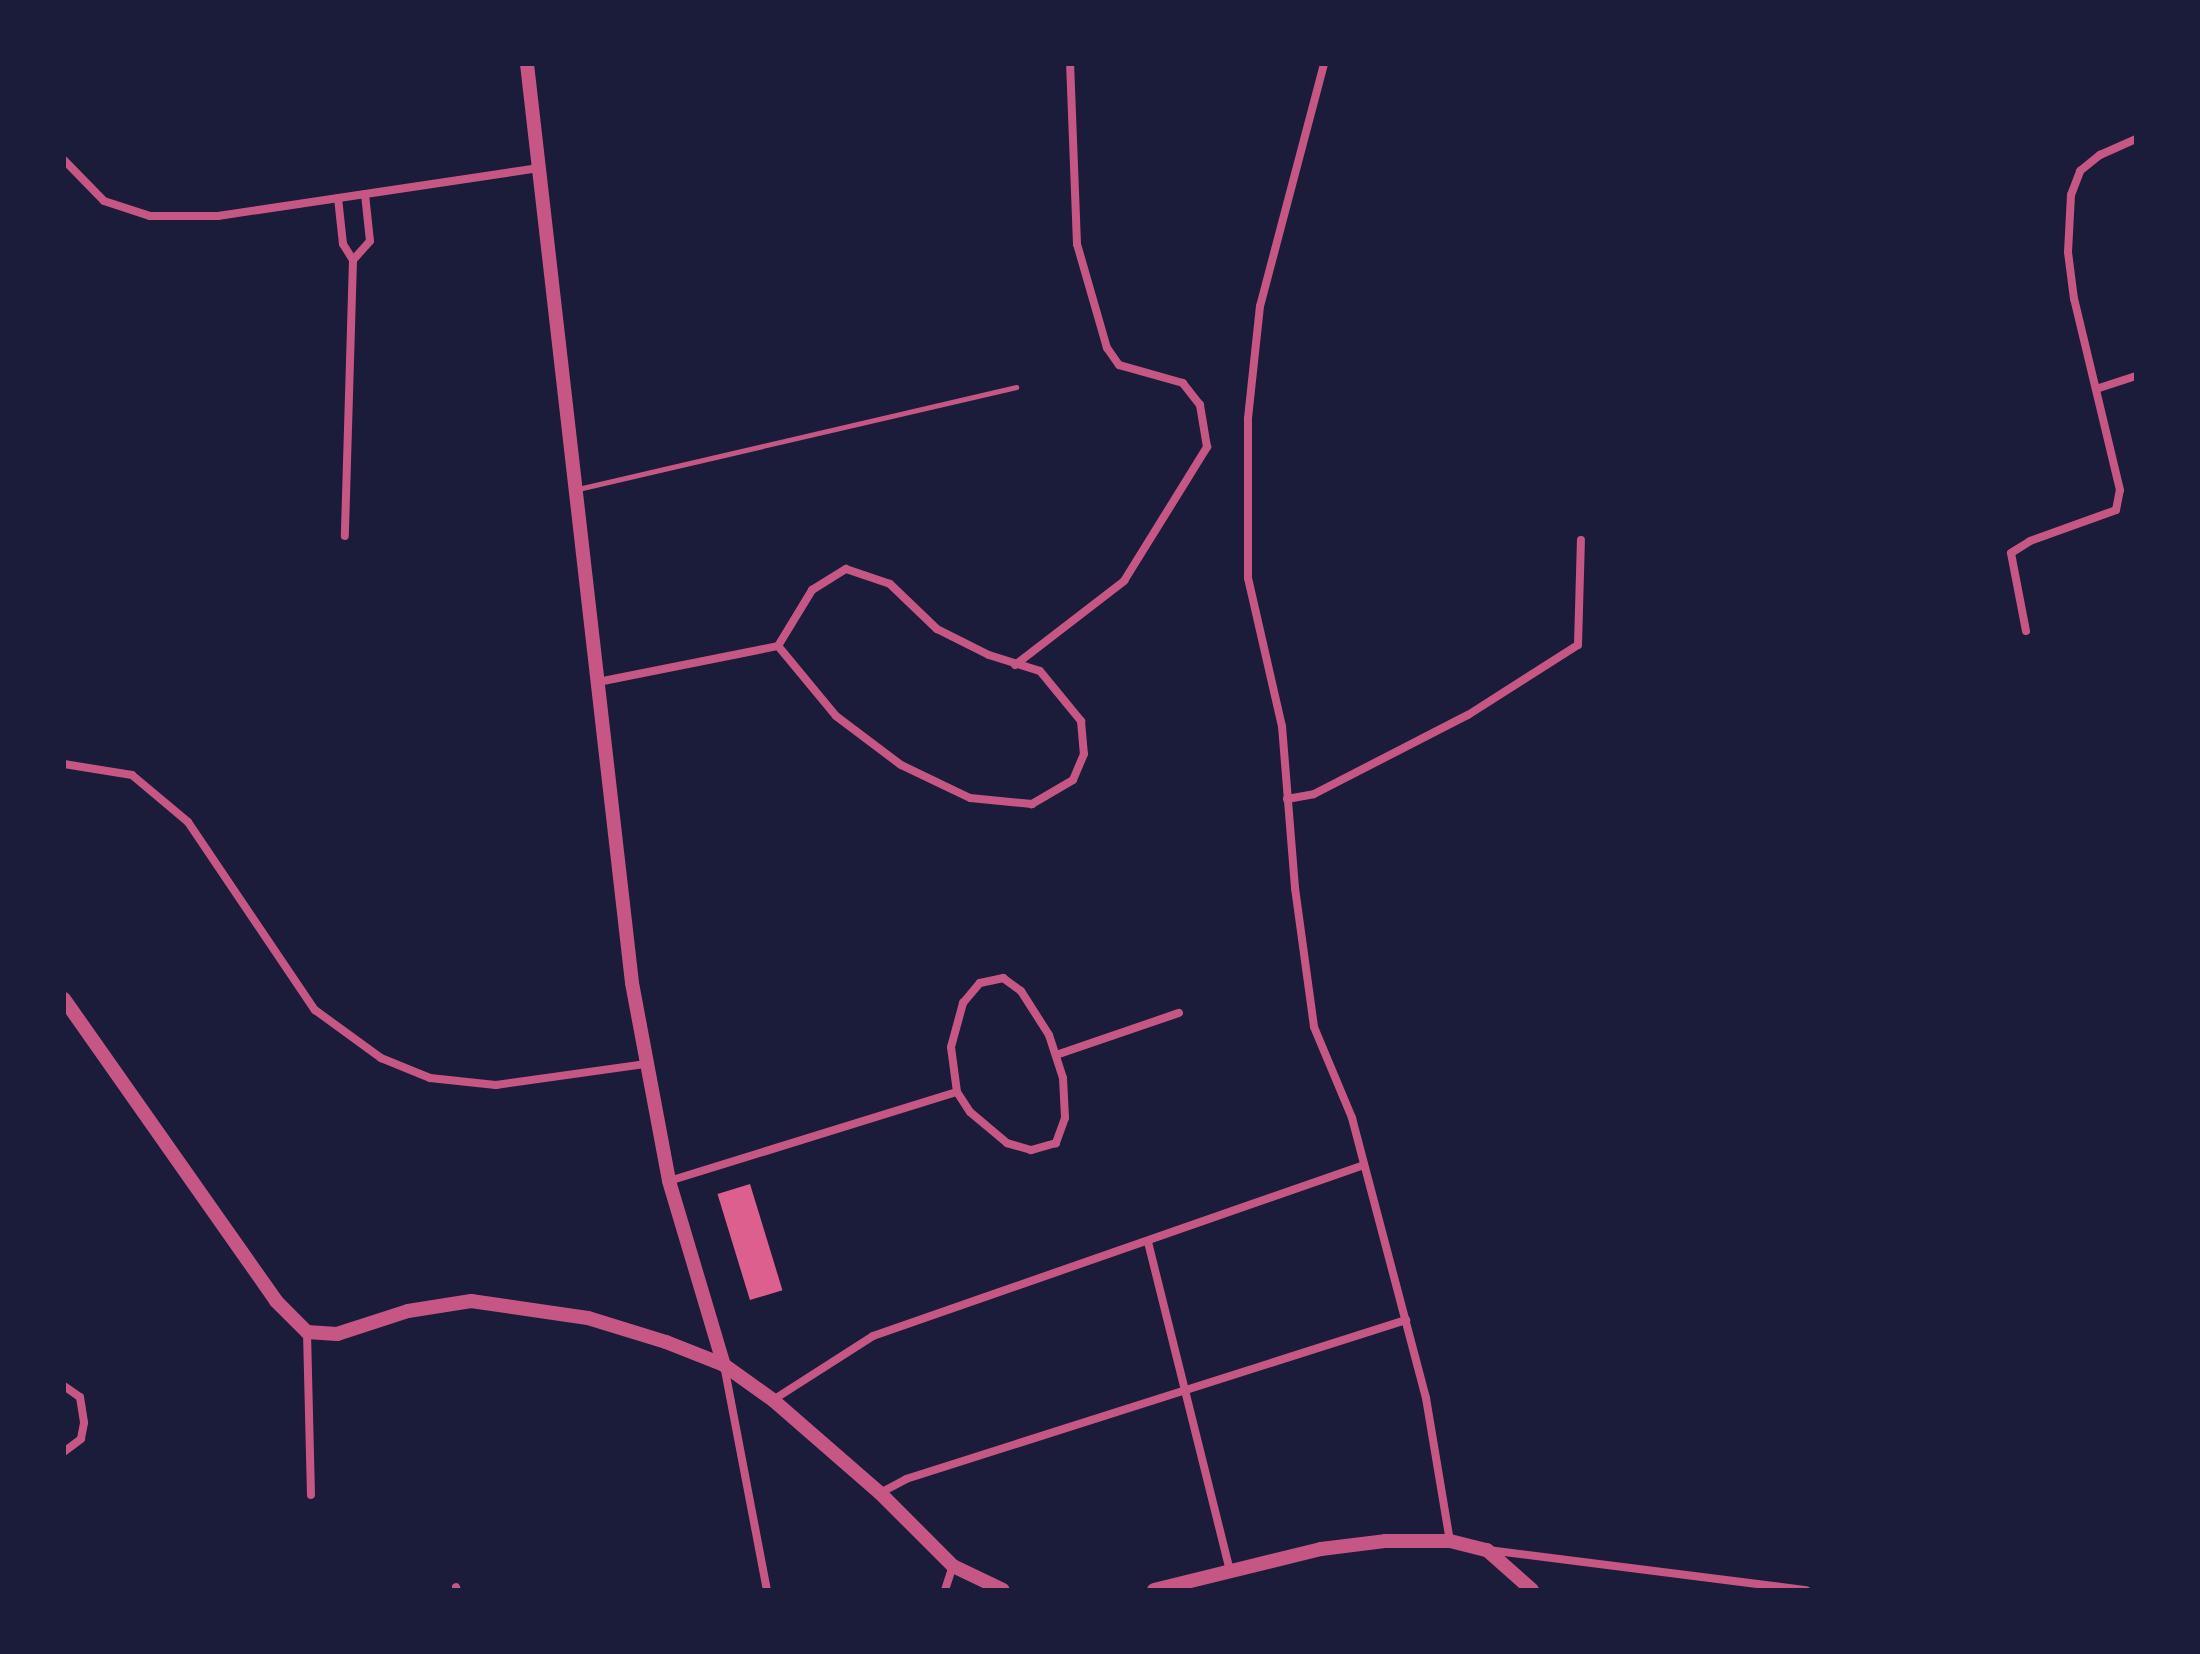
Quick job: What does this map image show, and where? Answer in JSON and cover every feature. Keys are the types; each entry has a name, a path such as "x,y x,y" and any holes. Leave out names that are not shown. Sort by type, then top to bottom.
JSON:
{"street":[{"path":"527,64 645,1064 669,1181 724,1365 767,1590"},
{"path":"1015,665 1124,581 1207,447 1200,405 1183,383 1119,365 1107,348 1077,244 1070,64"},
{"path":"1324,64 1260,306 1248,419 1248,578 1282,726 1287,799 1314,1027 1352,1118 1406,1320 1426,1398 1450,1541"},
{"path":"2026,631 2011,574 2011,553 2030,541 2116,510 2120,490 2074,299 2068,252 2071,195 2080,171 2100,155 2136,139"},
{"path":"64,160 104,201 150,216 218,216 540,168"},
{"path":"353,260 370,241 365,194"},
{"path":"338,198 343,244 353,260 345,536"},
{"path":"2096,389 2136,376"},
{"path":"1287,799 1314,794 1468,715 1578,645 1581,540"},
{"path":"598,682 778,646 812,590 846,569 890,584 937,629 1015,665 1040,671 1081,721 1084,754 1073,780 1032,804 970,798 901,765 836,716 778,646"},
{"path":"64,764 132,775 188,822 315,1010 381,1058 430,1078 496,1085 645,1064"},
{"path":"1003,978 1021,991 1056,1055 1065,1118 1056,1143 1031,1150 1007,1143 970,1112 957,1092 951,1047 963,1003 980,983 1003,978"},
{"path":"64,999 276,1301 307,1332 311,1495"},
{"path":"1056,1055 1179,1013"},
{"path":"669,1181 957,1092"},
{"path":"773,1400 873,1336 1364,1165"},
{"path":"1148,1242 1230,1570"},
{"path":"307,1332 362,1329 435,1305 503,1303 588,1318 724,1365 773,1400 880,1493 953,1566 1003,1590"},
{"path":"880,1493 906,1479 1406,1320"},
{"path":"64,1386 80,1397 84,1423 81,1439 64,1452"},
{"path":"1163,1589 1321,1549 1385,1541 1450,1541 1487,1550 1806,1590"},
{"path":"1487,1550 1532,1590"},
{"path":"945,1590 953,1566"}],"lane":[{"path":"577,489 1016,387"}],"building":[{"path":"750,1184 782,1290 750,1300 717,1194"}]}
